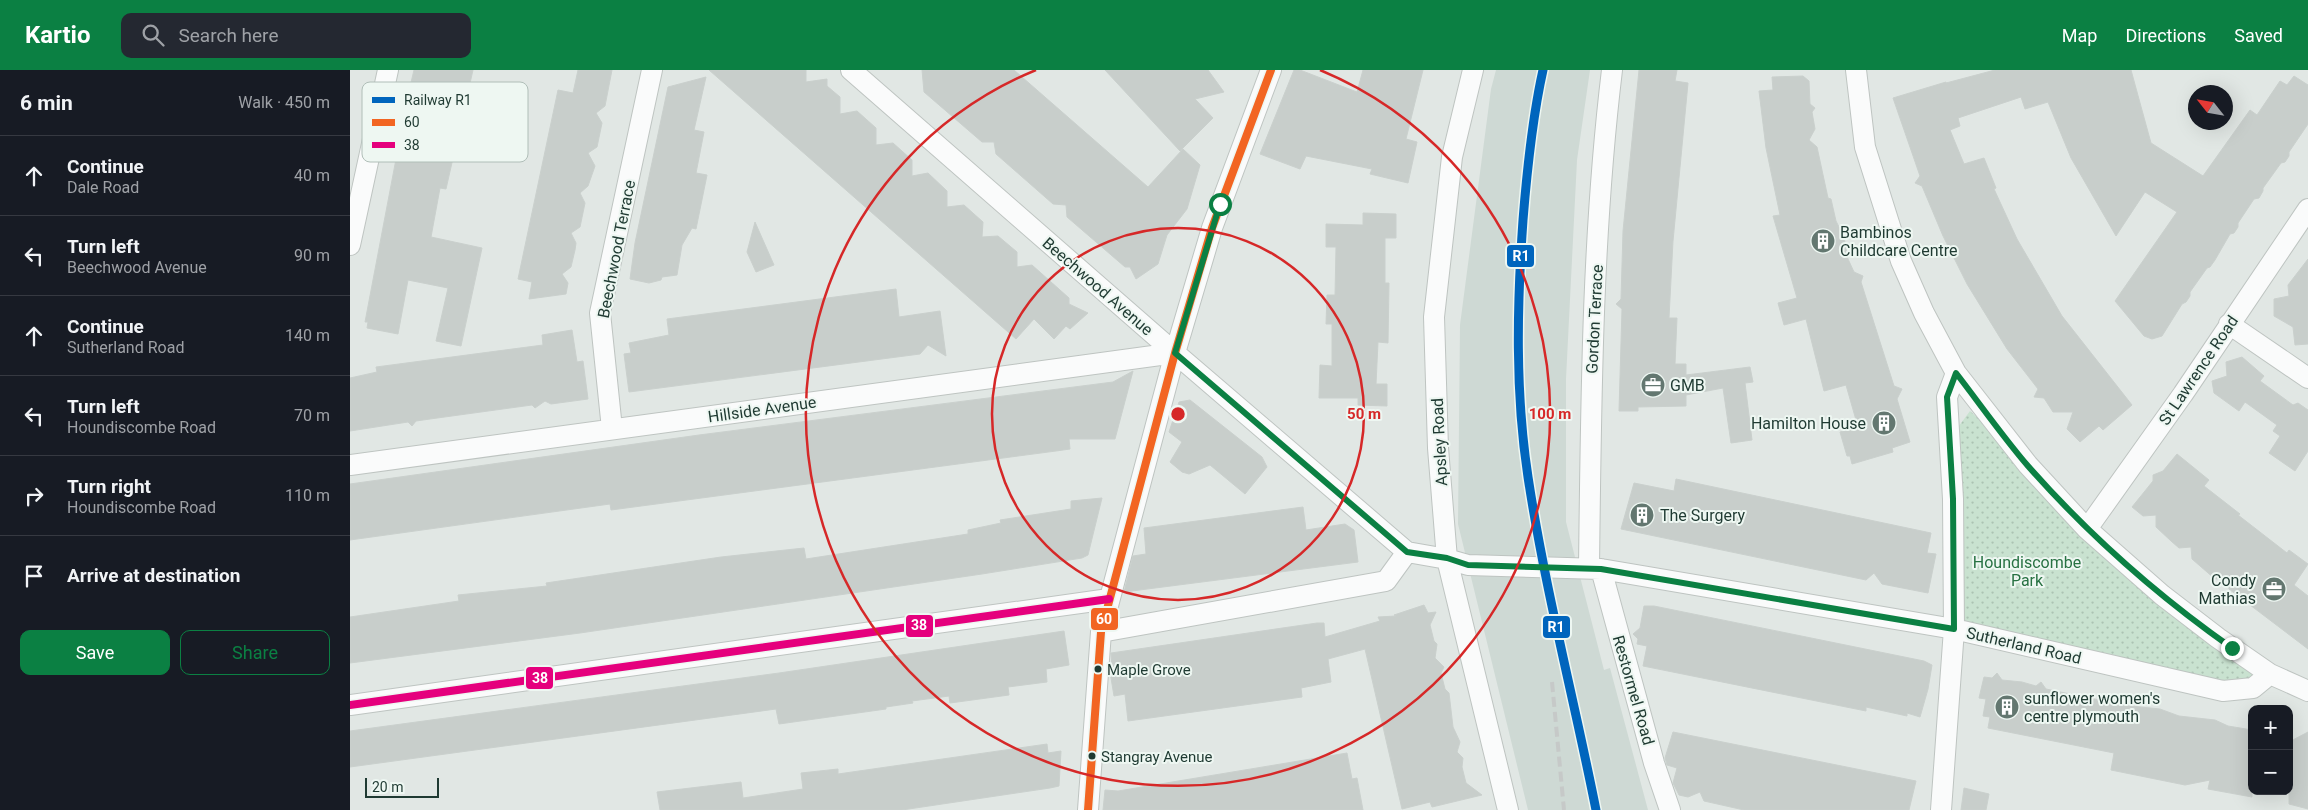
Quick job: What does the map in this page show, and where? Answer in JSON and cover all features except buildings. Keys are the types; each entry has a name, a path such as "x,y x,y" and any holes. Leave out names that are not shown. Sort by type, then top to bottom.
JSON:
{"street":[{"name":"Beechwood Terrace","path":"612,429 600,313 652,70"},
{"name":"Beechwood Avenue","path":"851,70 1175,353 1407,552"},
{"name":"Apsley Road","path":"1473,70 1452,157 1434,316 1438,448 1447,558 1508,810"},
{"name":"Gordon Terrace","path":"1590,568 1593,330 1606,122 1612,70"},
{"path":"1856,70 1865,147 1901,260 1924,313 1956,373 2028,466 2087,529 2162,594 2218,638 2270,674 2308,691"},
{"path":"1088,810 1101,632 1175,353 1220,204 1267,71"},
{"path":"350,245 368,162"},
{"name":"St Lawrence Road","path":"2087,529 2183,394 2308,209"},
{"path":"2229,324 2308,378"},
{"name":"Hillside Avenue","path":"350,465 1175,353"},
{"path":"1940,810 1954,629 1953,499 1947,397 1956,373"},
{"path":"1101,632 1386,581 1407,552 1447,558"},
{"name":"Sutherland Road","path":"1447,558 1468,565 1590,568 1954,629 2223,691 2253,688 2270,674"},
{"name":"Restormel Road","path":"1590,568 1670,810"},
{"path":"350,705 1109,599"}],"shaded area":[{"path":"1496,70 1590,70 1577,160 1566,379 1566,522 1604,670 1610,668 1648,810 1528,810 1458,524 1460,325 1491,89"}],"green space":[{"name":"Houndiscombe Park","path":"1970,411 2028,465 2087,529 2270,674 2253,688 1954,629 1950,438"}],"railway":[{"path":"1552,682 1564,810"}],"rail line":[{"name":"R1","path":"1543,70 1530,145 1523,220 1518,348 1521,413 1535,519 1596,810"}],"transit line":[{"name":"60","path":"1088,810 1101,632 1175,353 1212,228 1271,70"},
{"name":"38","path":"350,705 1109,599"}],"place":[{"name":"Bambinos Childcare Centre","path":"1823,241"},
{"name":"GMB","path":"1653,385"},
{"name":"Hamilton House","path":"1884,423"},
{"name":"The Surgery","path":"1642,515"},
{"name":"Condy Mathias","path":"2274,589"},
{"name":"Maple Grove","path":"1098,669"},
{"name":"sunflower women's centre plymouth","path":"2007,707"},
{"name":"Stangray Avenue","path":"1092,756"}],"route":[{"path":"1220,204 1175,353 1407,552 1447,558 1468,565 1601,569 1954,629 1953,499 1947,397 1956,373 2028,466 2087,529 2162,594 2232,648"}]}
